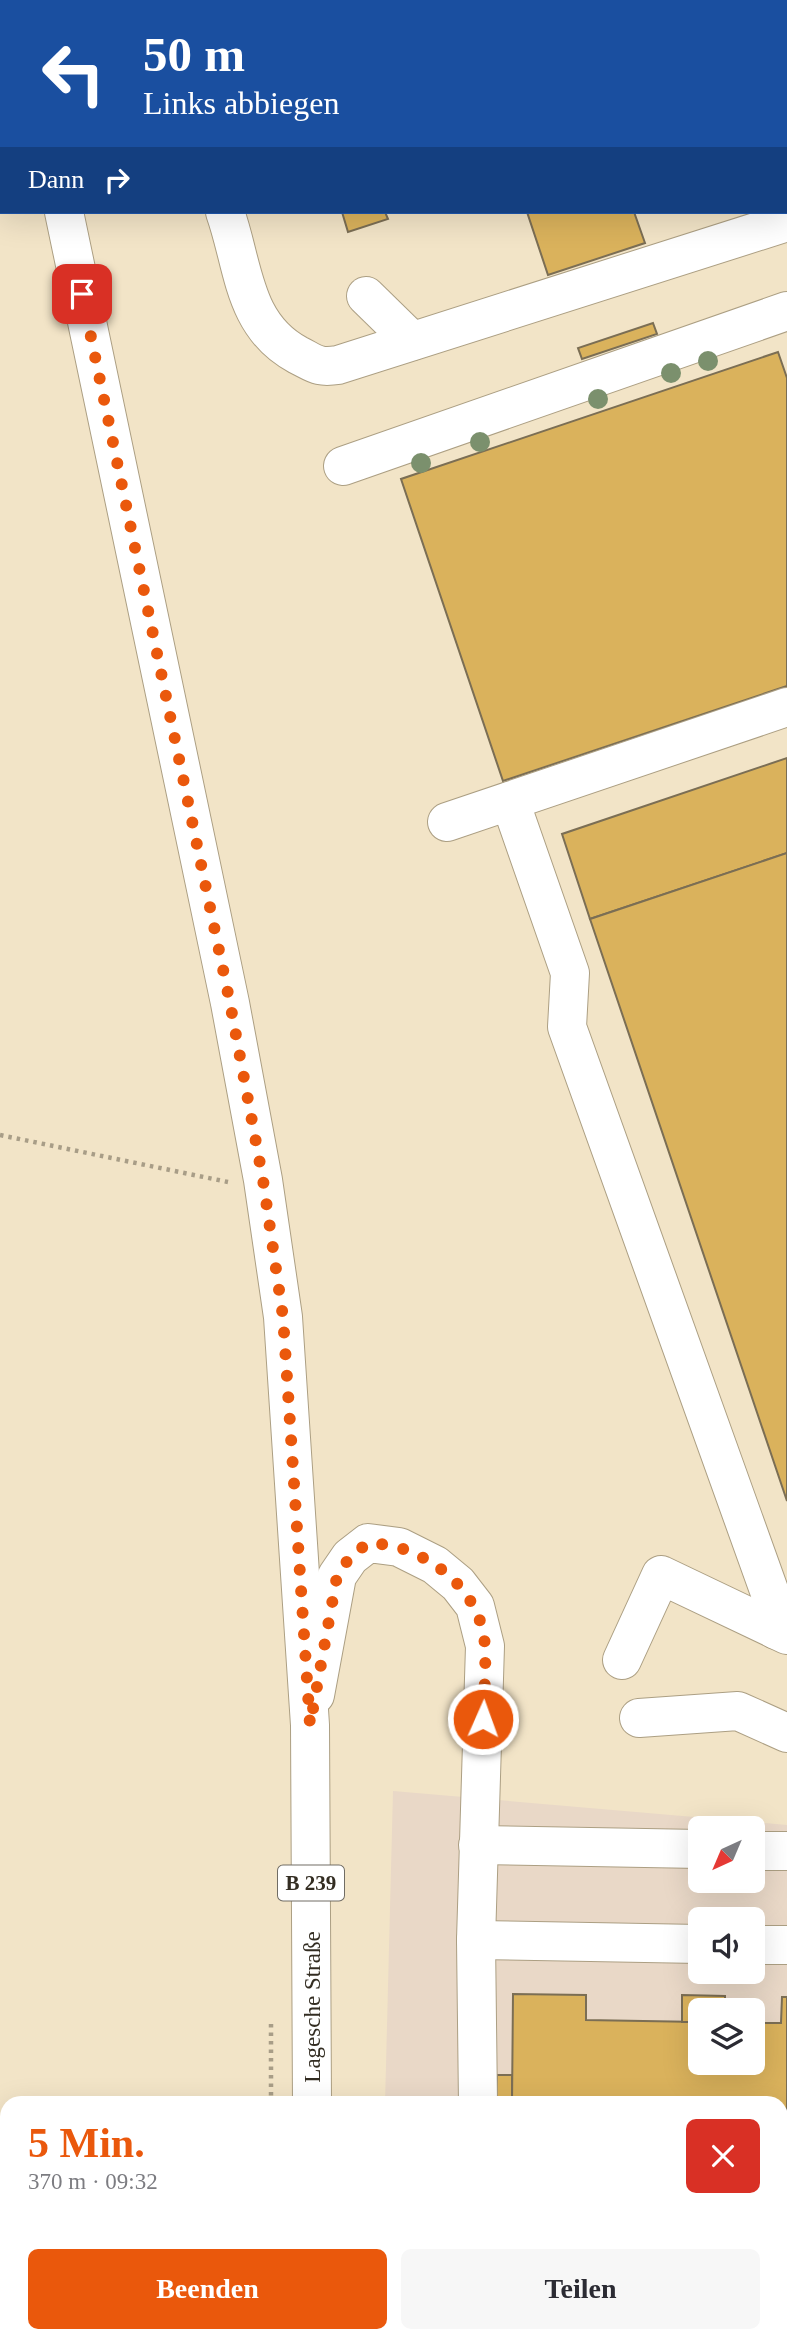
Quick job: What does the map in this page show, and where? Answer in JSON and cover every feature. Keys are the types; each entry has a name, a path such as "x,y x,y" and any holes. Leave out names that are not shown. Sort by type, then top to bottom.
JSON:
{"main road":[{"name":"Lagesche Straße","path":"64,214 227,990 263,1180 283,1317 310,1725 312,2096"},
{"path":"226,214 242,276 262,326 284,347 322,368 787,222"},
{"path":"366,296 412,341"},
{"path":"343,466 787,312"},
{"path":"447,822 787,707"},
{"path":"510,801 570,973 567,1027 782,1632"},
{"path":"310,1725 337,1576 350,1557 368,1543 399,1547 435,1565 458,1584 475,1606 485,1646 476,1940 478,2096"},
{"path":"622,1660 661,1575 782,1632"},
{"path":"639,1718 738,1711 787,1732"},
{"path":"478,1845 688,1849"},
{"path":"765,1851 787,1851"},
{"path":"476,1940 688,1944"},
{"path":"765,1945 787,1945"}],"path":[{"path":"0,1135 226,1182 263,1180"},
{"path":"223,1168 227,1195"},
{"path":"271,2008 271,2096"}],"shaded area":[{"path":"393,1791 688,1816 688,1894 765,1894 765,1823 787,1825 787,2096 385,2096"}],"building":[{"path":"343,214 386,214 388,219 348,232"},
{"path":"528,214 635,214 645,243 548,275"},
{"path":"653,323 657,334 582,359 578,348"},
{"path":"778,352 787,378 787,686 503,781 401,479"},
{"path":"787,758 787,853 590,919 562,834"},
{"path":"787,853 787,1501 590,919"},
{"path":"513,1994 586,1995 586,2020 688,2022 688,2075 765,2075 765,2023 781,2023 782,1997 787,1997 787,2096 512,2096"},
{"path":"682,1995 725,1996 688,1998 688,2022 682,2022"},
{"path":"497,2075 512,2075 512,2096 496,2096"}],"route":[{"path":"82,294 230,1003 263,1180 283,1317 310,1725 337,1576 350,1557 368,1543 399,1547 435,1565 458,1584 475,1606 485,1646 483,1719"}]}
